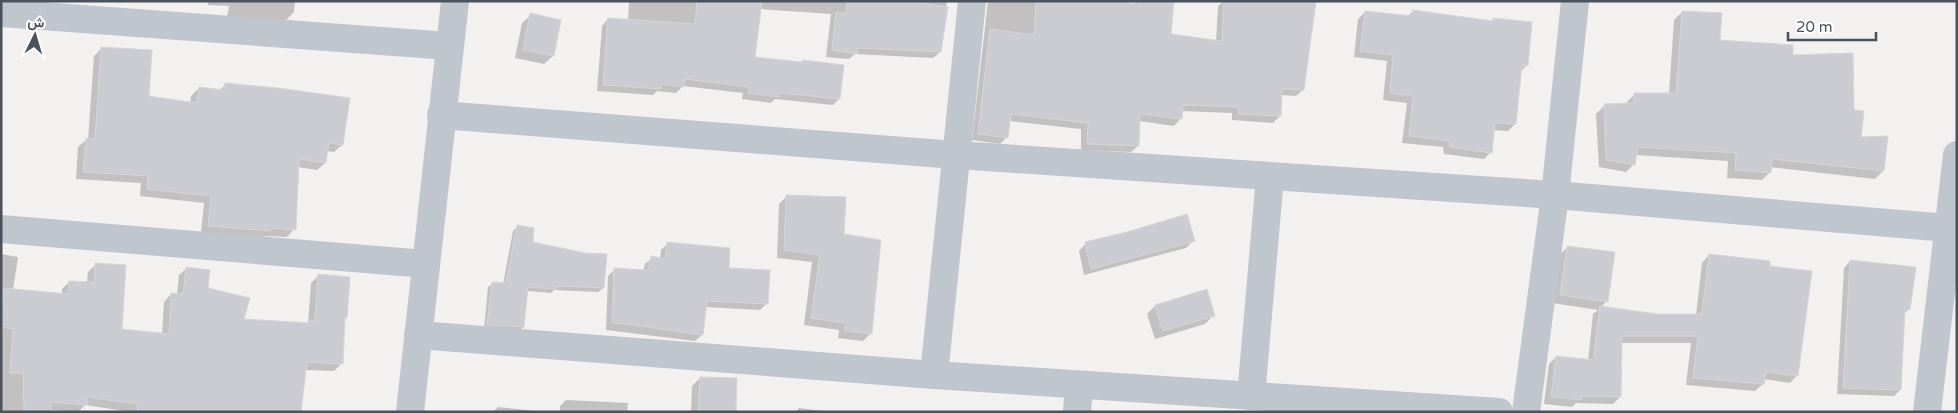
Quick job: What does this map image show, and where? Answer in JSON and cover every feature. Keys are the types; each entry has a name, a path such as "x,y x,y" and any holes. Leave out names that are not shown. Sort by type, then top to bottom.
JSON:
{"street":[{"path":"410,412 441,115 455,1"},
{"path":"934,375 972,1"},
{"path":"1526,412 1554,195 1574,1"},
{"path":"1,13 449,46"},
{"path":"441,115 956,155 1554,195 1948,228"},
{"path":"1928,412 1957,155"},
{"path":"1251,396 1270,177"},
{"path":"1,229 426,264"},
{"path":"418,335 934,375 1500,412"},
{"path":"1077,412 1079,384"}],"building":[{"path":"697,1 762,1 755,57 844,65 840,99 780,93 779,97 748,93 749,87 685,79 684,87 661,84 661,89 603,85 608,18 695,24"},
{"path":"847,1 909,1 948,7 941,52 857,48 857,54 832,50 836,12 846,13"},
{"path":"1036,1 1111,1 1140,4 1140,1 1174,1 1171,34 1222,41 1224,1 1316,1 1304,90 1282,89 1281,116 1238,114 1239,107 1183,105 1182,119 1140,114 1139,146 1087,144 1088,123 1011,114 1008,138 978,134 990,29 1034,35"},
{"path":"1413,10 1493,21 1493,18 1532,22 1528,66 1522,65 1516,124 1495,123 1492,153 1450,147 1450,141 1409,136 1413,96 1390,93 1393,55 1360,51 1365,11 1412,16"},
{"path":"1682,11 1722,13 1720,40 1793,45 1793,55 1853,53 1854,110 1864,111 1861,137 1888,136 1884,171 1772,159 1771,173 1735,170 1736,153 1638,147 1635,165 1606,160 1604,104 1634,103 1634,93 1676,93"},
{"path":"530,13 561,20 554,56 523,50"},
{"path":"101,47 152,50 149,96 197,103 199,87 224,90 225,83 350,98 343,145 329,143 326,163 299,159 296,230 271,228 270,231 208,226 211,196 147,189 148,176 83,172 86,138 95,139"},
{"path":"786,195 846,197 844,234 881,240 872,334 845,331 846,323 811,318 820,255 784,250"},
{"path":"1187,214 1195,241 1091,269 1085,242"},
{"path":"517,225 534,228 533,242 585,253 607,254 604,288 557,286 556,289 528,287 524,327 487,325 492,282 506,283"},
{"path":"667,242 730,248 729,268 770,270 768,304 707,301 703,335 612,323 614,268 648,270 651,256 665,259"},
{"path":"1567,246 1615,252 1608,302 1560,295"},
{"path":"1709,254 1770,261 1770,266 1812,271 1798,376 1766,372 1764,384 1693,378 1698,336 1622,336 1621,397 1581,396 1581,400 1551,397 1556,356 1594,360 1600,306 1657,314 1702,314"},
{"path":"1850,260 1916,267 1910,310 1905,309 1901,390 1843,388"},
{"path":"95,263 126,265 122,329 169,334 171,293 183,294 186,267 210,270 208,288 250,298 244,319 310,323 310,320 315,320 318,274 350,277 347,318 345,318 343,364 307,362 301,412 137,412 138,404 87,397 87,405 51,402 51,412 24,412 23,373 10,373 13,329 1,327 3,288 68,294 69,281 94,282"},
{"path":"1207,289 1215,316 1163,331 1155,305"},
{"path":"700,377 737,378 736,412 698,412"}]}
